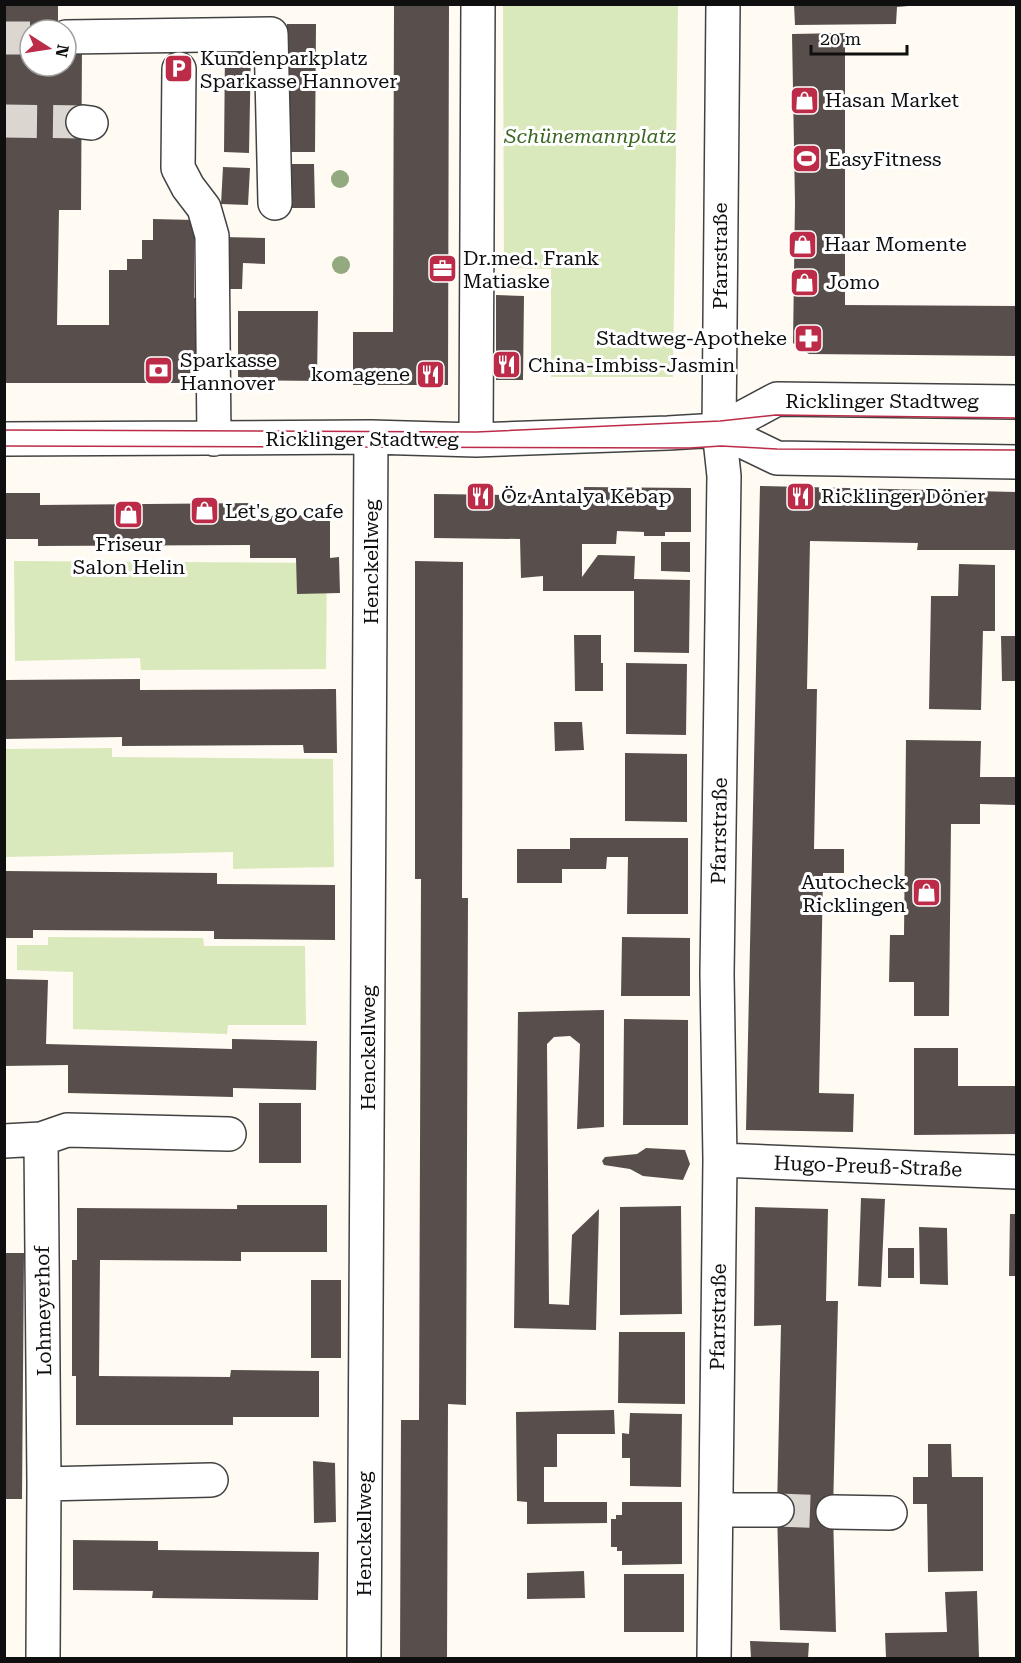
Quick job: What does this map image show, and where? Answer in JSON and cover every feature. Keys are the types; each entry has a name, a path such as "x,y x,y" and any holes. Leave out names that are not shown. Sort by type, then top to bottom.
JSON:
{"street":[{"path":"476,440 478,4"},
{"name":"Pfarrstraße","path":"714,1659 720,1160 717,974 724,476 719,430 723,4"},
{"path":"78,38 271,34 275,203"},
{"path":"179,69 178,168 188,187 204,208 212,236 214,439"},
{"name":"Ricklinger Stadtweg","path":"4,439 371,437 476,440 719,430 777,399 1017,402"},
{"name":"Ricklinger Stadtweg","path":"719,430 777,458 1017,462"},
{"name":"Henckellweg","path":"364,1659 371,437"},
{"path":"4,1141 41,1139 67,1131 229,1134"},
{"name":"Lohmeyerhof","path":"41,1139 43,1659"},
{"name":"Hugo-Preuß-Straße","path":"720,1160 1017,1172"},
{"path":"44,1484 211,1480"},
{"path":"716,1510 777,1510"},
{"path":"833,1512 890,1513"}],"green space":[{"name":"Schünemannplatz","path":"503,5 678,5 673,377 551,377 551,269 504,268"},
{"path":"14,561 327,563 326,669 141,670 140,658 15,661"},
{"path":"112,748 112,757 333,759 334,867 233,869 233,852 5,857 5,749"},
{"path":"48,937 203,938 204,946 305,946 306,1025 228,1025 227,1034 73,1029 73,972 17,970 17,945 48,945"}],"building":[{"path":"4,4 58,4 58,18 18,18 18,78 78,78 78,46 82,46 81,210 59,210 57,325 109,325 109,270 127,270 127,259 142,259 142,240 153,240 153,219 194,220 194,298 208,297 208,383 4,383"},
{"path":"394,4 449,4 448,385 353,385 353,332 393,332"},
{"path":"794,4 908,4 908,6 897,7 896,24 795,25"},
{"path":"287,24 316,24 315,152 287,152"},
{"path":"845,33 845,305 1016,306 1016,356 809,354 793,343 795,203 792,34"},
{"path":"225,49 251,49 249,153 224,152"},
{"path":"286,164 314,164 315,208 286,208"},
{"path":"223,167 250,168 248,205 221,204"},
{"path":"223,237 265,238 265,264 243,263 242,289 222,289"},
{"path":"496,295 524,296 523,380 496,380"},
{"path":"238,311 318,311 317,381 238,380"},
{"path":"760,486 1016,492 1016,550 917,550 918,543 810,541 807,689 817,689 814,849 844,849 844,873 823,873 819,1093 854,1094 853,1132 746,1130"},
{"path":"584,487 691,488 691,532 665,532 665,536 644,536 644,532 617,531 616,544 582,544 582,577 598,555 635,556 634,579 690,580 689,653 634,652 634,591 543,591 543,576 521,578 520,539 434,538 434,494 583,496"},
{"path":"4,493 40,493 40,505 255,503 255,516 330,515 330,558 339,557 340,593 297,594 296,558 250,558 250,545 38,546 38,539 4,539"},
{"path":"661,542 690,542 690,572 661,571"},
{"path":"415,561 463,562 462,898 468,898 466,1405 448,1404 447,1658 400,1658 401,1420 419,1420 421,879 415,879"},
{"path":"959,564 995,565 995,631 983,631 981,710 929,709 931,596 958,596"},
{"path":"574,635 601,635 603,691 575,691"},
{"path":"1001,636 1016,636 1016,681 1002,681"},
{"path":"626,663 687,664 686,735 626,734"},
{"path":"140,679 140,690 336,689 337,753 304,753 303,745 122,746 122,737 4,739 4,680"},
{"path":"554,722 582,722 584,750 555,751"},
{"path":"906,740 981,741 980,777 1016,777 1016,805 980,804 980,824 951,824 949,1016 914,1016 914,982 889,982 890,935 904,935"},
{"path":"625,753 687,754 687,822 625,821"},
{"path":"570,838 688,838 688,914 627,914 628,857 607,857 606,869 562,869 562,883 517,883 517,849 570,849"},
{"path":"5,871 217,873 217,884 335,885 335,940 214,939 214,931 33,930 33,938 5,938"},
{"path":"622,937 690,938 690,996 621,996"},
{"path":"6,979 48,980 46,1044 232,1049 232,1039 317,1041 316,1090 233,1088 233,1097 68,1093 68,1065 4,1066"},
{"path":"604,1010 604,1127 577,1129 580,1044 570,1036 554,1037 547,1044 549,1304 569,1305 572,1235 599,1209 596,1330 514,1328 518,1012"},
{"path":"624,1019 688,1020 688,1125 623,1125"},
{"path":"914,1048 958,1048 958,1086 1016,1086 1016,1134 914,1135"},
{"path":"259,1103 301,1103 301,1163 259,1163"},
{"path":"646,1148 685,1150 690,1164 683,1180 643,1176 630,1169 604,1165 602,1161 605,1157 637,1154"},
{"path":"861,1198 885,1199 881,1287 858,1286"},
{"path":"237,1205 327,1205 327,1252 241,1252 241,1261 100,1260 99,1376 230,1377 231,1370 319,1371 319,1417 233,1417 233,1425 76,1425 76,1376 72,1376 72,1260 77,1260 77,1208 237,1209"},
{"path":"681,1206 682,1314 620,1315 620,1207"},
{"path":"755,1207 828,1209 826,1301 838,1301 833,1512 836,1632 780,1630 777,1510 781,1325 754,1326"},
{"path":"1010,1214 1016,1214 1016,1276 1009,1276"},
{"path":"919,1227 947,1228 948,1285 920,1284"},
{"path":"888,1248 914,1248 914,1278 888,1278"},
{"path":"4,1253 24,1253 22,1499 4,1499"},
{"path":"311,1280 341,1280 341,1358 311,1358"},
{"path":"619,1332 685,1332 685,1404 618,1403"},
{"path":"614,1410 615,1434 557,1434 557,1467 544,1467 544,1502 607,1502 607,1523 527,1524 527,1502 517,1501 516,1412"},
{"path":"630,1413 682,1414 681,1487 630,1486 630,1458 622,1458 622,1433 629,1434"},
{"path":"928,1444 951,1444 952,1477 983,1477 983,1571 928,1572 927,1504 913,1504 913,1477 928,1477"},
{"path":"313,1461 335,1463 336,1522 314,1523"},
{"path":"622,1502 682,1502 682,1564 622,1565 622,1551 617,1551 617,1547 611,1547 611,1519 616,1519 616,1515 622,1515"},
{"path":"73,1540 158,1541 158,1550 319,1552 318,1600 152,1598 153,1591 73,1590"},
{"path":"584,1571 585,1598 527,1599 527,1573"},
{"path":"624,1574 684,1574 684,1632 624,1632"},
{"path":"977,1591 979,1658 886,1658 885,1633 947,1632 945,1592"},
{"path":"750,1641 809,1643 808,1658 751,1658"}],"tunnel":[{"path":"4,38 18,38"},
{"path":"4,121 83,122"},
{"path":"777,1510 833,1512"}],"tram line":[{"path":"4,430 476,432 720,421 776,415 1016,418"},
{"path":"4,446 690,448 721,446 777,449 1016,450"}],"place":[{"name":"Kundenparkplatz Sparkasse Hannover","path":"179,69"},
{"name":"Hasan Market","path":"804,100"},
{"name":"EasyFitness","path":"807,159"},
{"name":"Haar Momente","path":"803,244"},
{"name":"Dr.med. Frank Matiaske","path":"442,269"},
{"name":"Jomo","path":"805,282"},
{"name":"Stadtweg-Apotheke","path":"808,338"},
{"name":"China-Imbiss-Jasmin","path":"507,365"},
{"name":"Sparkasse Hannover","path":"159,371"},
{"name":"komagene","path":"431,374"},
{"name":"Öz Antalya Kebap","path":"480,496"},
{"name":"Ricklinger Döner","path":"800,496"},
{"name":"Let's go cafe","path":"204,511"},
{"name":"Friseur Salon Helin","path":"129,514"},
{"name":"Autocheck Ricklingen","path":"927,893"}]}
